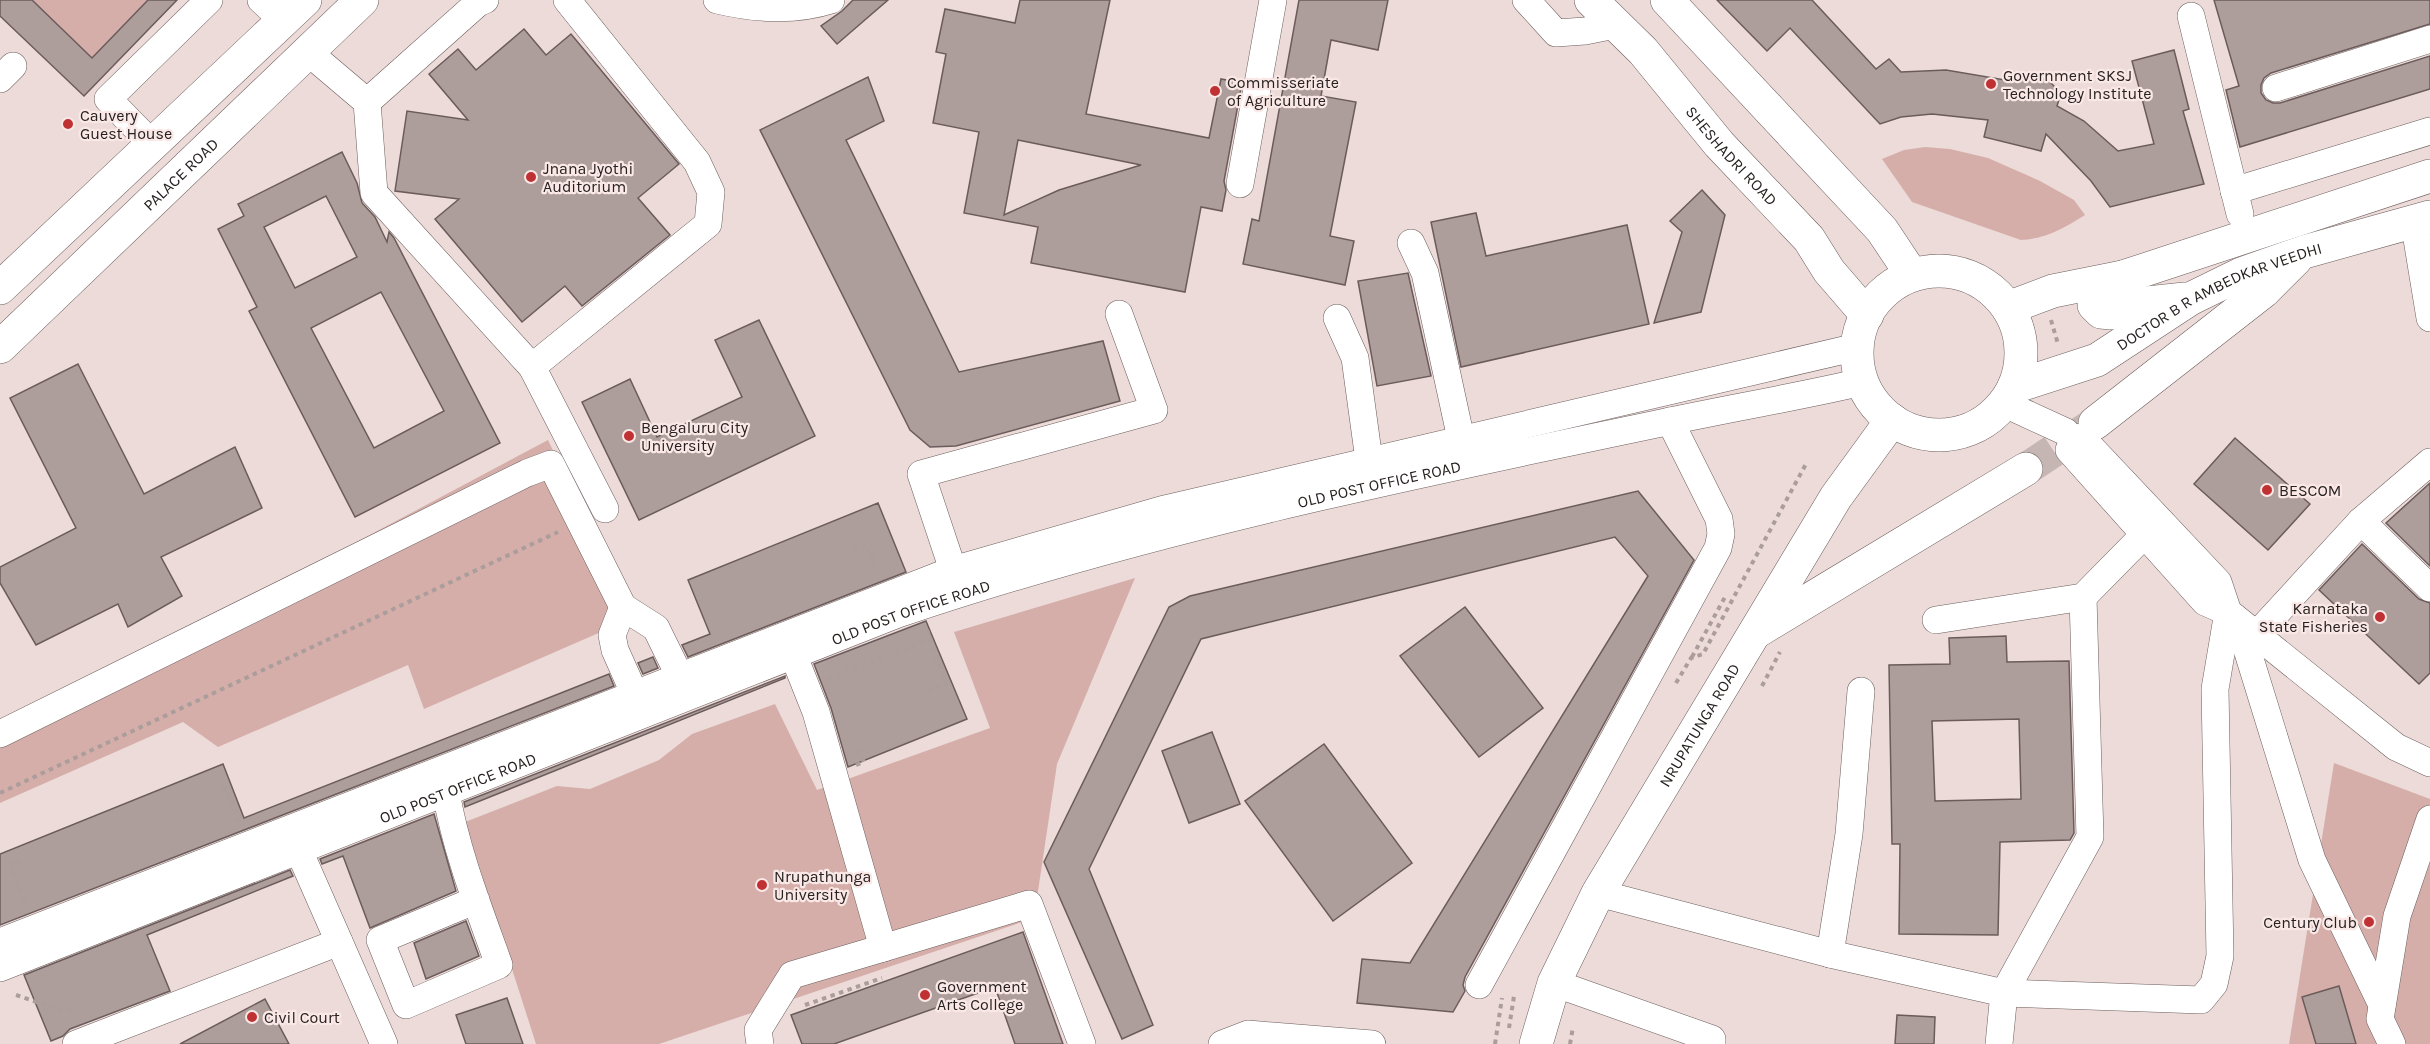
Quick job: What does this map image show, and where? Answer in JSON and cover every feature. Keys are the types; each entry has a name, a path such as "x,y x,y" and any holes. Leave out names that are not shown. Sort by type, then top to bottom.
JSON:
{"main road":[{"name":"PALACE ROAD","path":"3,340 362,0"},
{"name":"SHESHADRI ROAD","path":"1591,0 1642,51 1719,144 1809,239 1829,271 1867,315"},
{"path":"1667,0 1882,230 1912,275"},
{"path":"0,288 152,144 283,7"},
{"path":"2008,308 2053,291 2123,277 2430,176"},
{"name":"DOCTOR B R AMBEDKAR VEEDHI","path":"2008,395 2097,360 2190,299 2241,274 2304,252 2422,219"},
{"path":"2082,429 2264,291 2304,252"},
{"path":"1937,271 1963,274 1989,288 2008,308 2019,334 2021,363 2008,395 1996,413 1972,428 1944,435 1916,432 1892,420 1873,403 1862,382 1857,347 1860,329 1867,315 1871,306 1889,287 1912,275 1937,271"},
{"path":"2123,277 2103,290 2094,305 2101,312 2111,313 2137,304 2190,299"},
{"name":"NRUPATUNGA ROAD","path":"1532,1038 1554,983 1598,893 1836,497 1892,420"},
{"path":"1752,635 2026,470"}],"street":[{"path":"152,144 108,99 208,0"},
{"path":"532,367 708,224 711,192 698,162 567,0"},
{"path":"717,0 780,9 799,8 831,0"},
{"path":"1240,184 1273,0"},
{"path":"1526,0 1556,33 1585,31 1615,25"},
{"path":"367,102 479,1"},
{"path":"2191,16 2237,202 2430,131"},
{"path":"2276,88 2430,39"},
{"path":"308,52 367,102 374,193 532,367 605,508"},
{"path":"2422,219 2430,318"},
{"path":"1411,243 1425,273 1461,439"},
{"path":"953,570 921,474 1154,410 1119,314"},
{"path":"1337,318 1355,358 1369,460"},
{"name":"OLD POST OFFICE ROAD","path":"0,942 247,846 295,841 446,792 789,645 888,594 953,570 1161,510 1857,347"},
{"name":"OLD POST OFFICE ROAD","path":"0,968 635,695 680,678 898,614 1077,557 1372,485 1862,382"},
{"path":"2008,395 2066,432 2082,429"},
{"path":"1492,986 1718,548 1721,534 1719,519 1670,421"},
{"path":"2082,429 2068,449 2205,602 2228,612 2396,747 2430,763"},
{"path":"1598,893 1830,954 2004,993 2201,1000 2214,984 2220,956 2215,689 2228,612 2218,582 2083,439 2082,429"},
{"path":"2382,1005 2312,860 2246,646 2255,633 2361,521 2430,462"},
{"path":"0,734 527,473 551,464 623,607 656,628 680,678"},
{"path":"2361,521 2430,588"},
{"path":"1935,620 2083,597 2144,535"},
{"path":"1999,1044 2004,993 2090,837 2083,597"},
{"path":"623,607 612,635 615,650 635,695"},
{"path":"789,645 816,712 883,948"},
{"path":"1830,954 1849,834 1861,691"},
{"path":"446,792 476,900 499,965 406,1005 380,940 476,900"},
{"path":"2392,1044 2380,1019 2397,916 2430,819"},
{"path":"295,841 384,1044"},
{"path":"760,1044 758,1030 792,975 1029,904 1082,1044"},
{"path":"76,1044 339,942"},
{"path":"1554,983 1712,1039 1712,1044"},
{"path":"1222,1044 1248,1034 1372,1044"}],"path":[{"path":"2050,314 2058,345"},
{"path":"1691,658 1703,654 1807,462"},
{"path":"0,793 581,521"},
{"path":"853,548 865,544 888,594"},
{"path":"1673,689 1725,597"},
{"path":"927,690 946,684 928,631"},
{"path":"821,682 931,639"},
{"path":"1762,686 1781,651"},
{"path":"853,766 864,762 858,749"},
{"path":"222,790 226,789 247,846"},
{"path":"21,861 11,864 34,927"},
{"path":"801,1006 888,976"},
{"path":"1492,986 1495,1044"},
{"path":"16,995 63,1011 75,1007"},
{"path":"1514,996 1532,1038"}],"shaded area":[{"path":"32,0 148,0 92,58"},
{"path":"1925,147 1950,149 1988,158 2040,181 2074,200 2085,215 2047,235 2021,240 1912,202 1882,159 1904,150"},
{"path":"548,440 633,618 424,709 408,665 218,747 183,722 0,803 0,732"},
{"name":"Nrupathunga University","path":"1135,578 1057,764 1034,918 659,1044 536,1044 465,822 557,786 590,789 659,760 692,734 775,704 817,790 990,728 954,632"},
{"name":"Century Club","path":"2334,763 2430,799 2430,1044 2289,1044"}],"building":[{"path":"0,0 32,0 92,58 148,0 177,0 84,96 0,16"},
{"path":"853,0 888,0 837,44 821,26"},
{"path":"1020,0 1110,0 1086,114 1209,138 1221,79 1242,83 1224,181 1226,190 1222,211 1201,207 1185,292 1031,263 1038,227 964,213 979,132 933,123 946,54 936,52 945,9 1015,23","holes":["1018,140 1141,165 1059,190 1004,215"]},
{"path":"1299,0 1388,0 1378,50 1331,40 1321,96 1356,102 1330,236 1354,241 1345,285 1243,264 1252,219 1259,221"},
{"path":"1717,0 1812,0 1876,69 1889,59 1901,72 1946,70 2005,80 2010,72 2036,75 2051,83 2061,93 2057,106 2084,121 2118,151 2154,144 2132,61 2174,50 2189,109 2183,111 2204,184 2110,207 2091,181 2046,134 2041,151 1984,137 1988,120 1932,114 1901,117 1880,124 1790,28 1767,51"},
{"path":"2214,0 2430,0 2430,24 2271,73 2264,78 2261,93 2266,100 2280,103 2430,56 2430,89 2240,147 2226,90 2239,86"},
{"name":"Jnana Jyothi Auditorium","path":"524,29 546,55 571,34 679,164 638,198 670,235 582,306 565,286 522,322 435,219 459,199 395,191 407,111 468,120 429,74 458,49 476,70"},
{"path":"868,77 884,121 846,140 959,372 1103,341 1120,401 956,446 930,447 910,430 760,130"},
{"path":"342,152 357,183 362,203 375,217 387,242 389,232 394,238 500,443 355,517 249,311 257,307 218,229 244,216 238,204","holes":["326,196 357,257 295,288 264,227","381,292 444,411 374,448 311,328"]},
{"path":"1702,190 1725,215 1701,312 1654,323 1682,232 1670,221"},
{"path":"1476,213 1486,256 1627,225 1649,324 1461,367 1431,222"},
{"path":"1408,273 1431,376 1377,386 1358,281"},
{"path":"759,320 815,436 639,520 582,402 630,379 657,437 742,397 715,340"},
{"path":"78,364 144,494 235,447 262,508 161,557 182,596 128,627 118,604 36,645 0,583 0,567 76,528 10,398"},
{"path":"2235,438 2310,504 2268,550 2194,484"},
{"path":"2430,483 2430,566 2386,523"},
{"path":"1638,491 1694,560 1465,977 1463,985 1465,991 1453,1012 1357,1003 1362,959 1410,963 1648,576 1615,537 1201,639 1089,869 1153,1025 1122,1039 1044,862 1169,607 1190,596"},
{"path":"878,503 906,572 688,657 682,645 710,634 688,580"},
{"path":"2362,544 2419,599 2430,603 2430,673 2419,684 2319,590"},
{"path":"1465,607 1543,708 1479,757 1400,656"},
{"path":"926,621 967,719 848,767 831,708 814,664"},
{"path":"2006,636 2007,662 2069,661 2074,833 2070,840 2000,842 1998,935 1899,934 1900,844 1892,844 1889,665 1950,664 1949,638","holes":["2019,719 2021,799 1935,801 1932,721"]},
{"path":"653,657 658,668 643,674 638,663"},
{"path":"609,674 614,686 0,925 0,854 223,764 244,818"},
{"path":"785,676 785,678 465,807 464,802"},
{"path":"1212,732 1240,804 1189,823 1162,751"},
{"path":"1324,744 1412,863 1333,921 1245,801"},
{"path":"434,814 456,891 370,928 343,856 322,864 320,859"},
{"path":"290,870 293,876 147,935 170,991 70,1029 63,1036 51,1041 24,975"},
{"path":"466,921 479,956 426,979 414,943"},
{"path":"1023,932 1063,1044 1015,1044 995,987 834,1044 802,1044 791,1015"},
{"path":"2339,986 2356,1044 2316,1044 2302,997"},
{"path":"507,998 523,1044 466,1044 456,1015"},
{"name":"Civil Court","path":"265,999 289,1044 180,1044"},
{"path":"1897,1015 1935,1017 1934,1044 1895,1044"}],"tunnel":[{"path":"2026,469 2094,424"}],"place":[{"name":"Government SKSJ Technology Institute","path":"1991,84"},
{"name":"Commisseriate of Agriculture","path":"1215,91"},
{"name":"Cauvery Guest House","path":"68,124"},
{"name":"Jnana Jyothi Auditorium","path":"531,177"},
{"name":"Bengaluru City University","path":"629,436"},
{"name":"BESCOM","path":"2267,490"},
{"name":"Karnataka State Fisheries","path":"2380,617"},
{"name":"Nrupathunga University","path":"762,885"},
{"name":"Century Club","path":"2369,922"},
{"name":"Government Arts College","path":"925,995"},
{"name":"Civil Court","path":"252,1017"}]}
